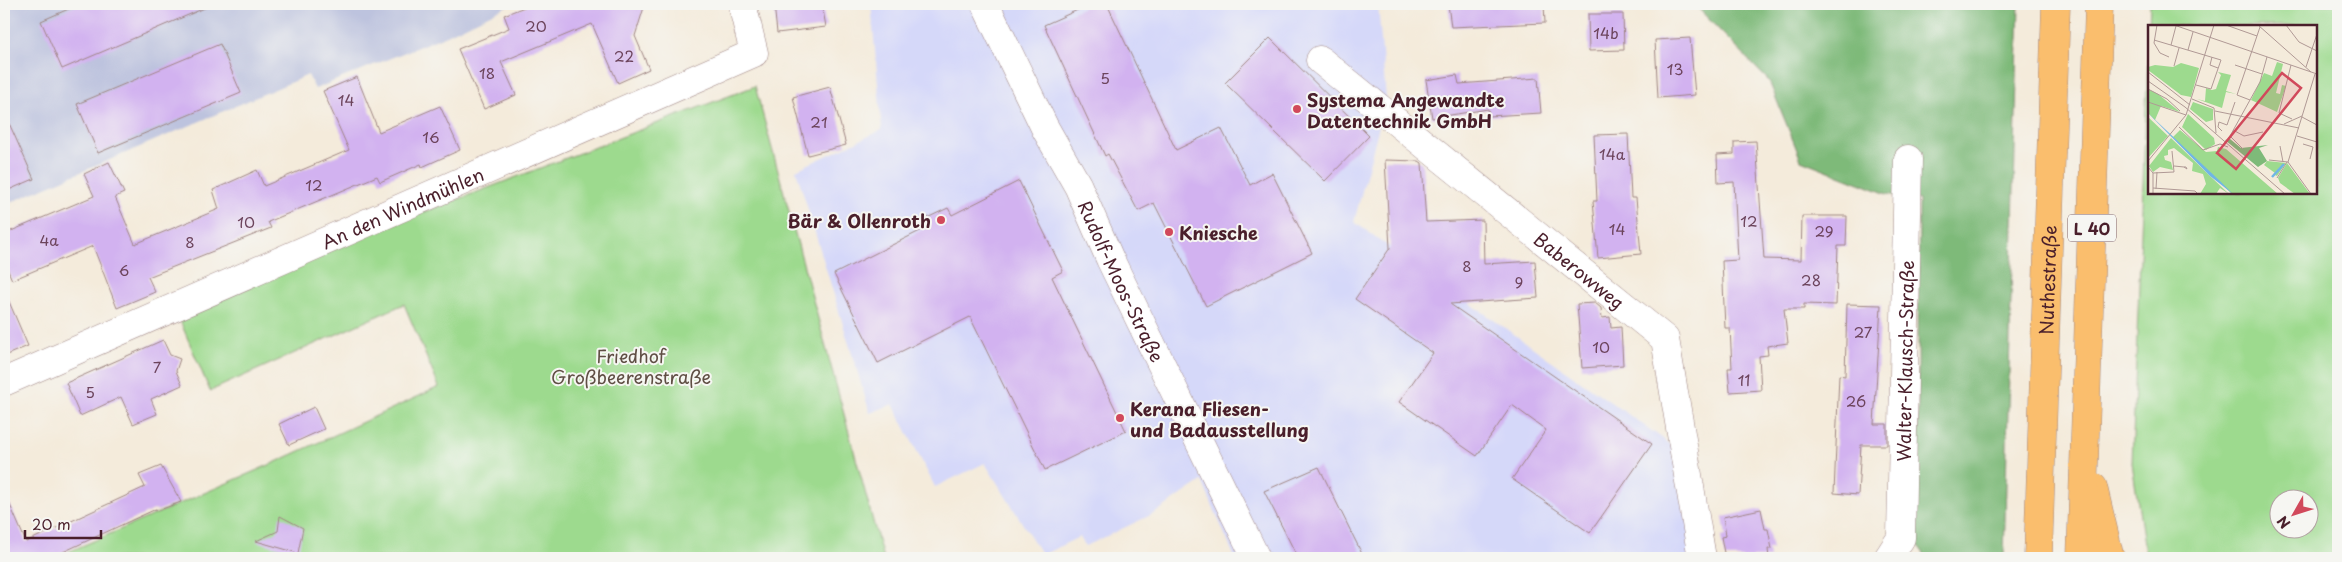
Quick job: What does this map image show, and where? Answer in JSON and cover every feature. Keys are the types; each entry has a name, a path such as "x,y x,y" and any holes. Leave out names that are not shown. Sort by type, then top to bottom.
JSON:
{"highway":[{"name":"Nuthestraße","path":"2038,558 2056,4"},
{"name":"L 40","path":"2081,558 2099,4"},
{"path":"2084,451 2110,558"}],"street":[{"name":"An den Windmühlen","path":"4,382 754,53 742,4"},
{"name":"Rudolf-Moos-Straße","path":"985,4 1045,128 1078,186 1110,259 1256,558"},
{"name":"Baberowweg","path":"1320,60 1665,340 1702,558"},
{"name":"Walter-Klausch-Straße","path":"1888,558 1901,538 1908,159"}],"shaded area":[{"path":"4,4 511,4 447,35 315,89 308,75 4,205"},
{"path":"871,4 1378,4 1386,99 1354,222 1683,453 1702,558 1235,558 1202,481 1155,513 1086,546 1079,537 1042,555 985,463 935,487 893,404 870,413 796,170 882,130"}],"green space":[{"path":"1694,4 2019,4 2004,558 1927,558 1917,544 1919,200 1887,194 1801,160 1769,81"},
{"path":"2150,4 2338,4 2338,558 2146,557 2132,463 2148,55 2148,194 2317,194 2317,25 2149,25"},
{"name":"Friedhof Großbeerenstraße","path":"755,86 883,558 54,558 276,462 439,387 404,304 210,391 178,316 375,231"}],"building":[{"path":"80,4 214,4 62,69 41,21"},
{"path":"532,4 645,4 635,36 649,69 618,83 592,24 501,62 516,95 484,109 458,49 509,28 504,15"},
{"path":"774,4 822,4 826,27 777,33"},
{"path":"1091,4 1107,4 1176,150 1221,128 1250,185 1272,173 1312,253 1206,306 1154,203 1138,211 1108,154 1105,156 1044,25"},
{"path":"1448,4 1544,4 1545,23 1451,27"},
{"path":"1588,14 1623,14 1624,50 1589,51"},
{"name":"Systema Angewandte Datentechnik GmbH","path":"1270,38 1369,136 1325,181 1225,83"},
{"path":"1690,38 1695,95 1658,98 1655,40"},
{"path":"220,44 241,93 98,153 77,104"},
{"path":"1457,75 1459,84 1538,78 1541,113 1489,116 1488,109 1432,118 1426,80"},
{"path":"357,77 379,132 440,106 460,150 422,167 421,164 380,182 377,176 268,222 271,228 148,277 155,292 117,308 93,246 12,280 4,261 4,234 94,196 84,174 109,162 124,193 115,197 135,244 219,209 213,190 257,170 264,186 349,150 323,91"},
{"path":"830,87 846,145 808,155 793,97"},
{"path":"4,112 34,179 4,192"},
{"path":"1628,134 1631,198 1636,198 1641,254 1598,258 1593,201 1597,201 1594,135"},
{"path":"1756,141 1764,259 1801,260 1802,216 1847,216 1846,246 1838,246 1836,305 1804,304 1804,309 1784,309 1788,343 1767,346 1768,355 1759,356 1761,390 1730,392 1728,368 1732,368 1730,328 1725,328 1722,261 1738,260 1734,182 1718,183 1717,155 1734,154 1734,142"},
{"path":"1385,160 1419,161 1422,163 1426,222 1483,220 1484,264 1535,261 1538,298 1450,304 1652,444 1590,533 1512,479 1546,430 1512,405 1477,456 1399,402 1433,353 1355,299 1390,248"},
{"path":"1019,181 1063,271 1052,277 1126,431 1045,470 970,317 878,363 834,274 930,226 927,218 948,208 952,215"},
{"path":"4,290 28,346 4,356"},
{"path":"1595,303 1601,308 1602,318 1610,317 1611,328 1621,327 1623,365 1582,368 1577,304"},
{"path":"1847,304 1881,305 1874,424 1887,424 1887,445 1861,445 1858,495 1834,493 1839,375 1845,376"},
{"path":"163,340 170,355 180,359 176,371 182,385 151,399 157,414 133,424 121,397 80,416 66,383"},
{"path":"314,407 324,429 289,445 279,424"},
{"path":"161,466 181,502 157,511 156,509 50,558 4,558 4,491 26,542 145,487 139,475"},
{"path":"1319,467 1364,558 1298,558 1264,491"},
{"path":"1761,509 1772,549 1768,549 1769,558 1725,558 1721,537 1726,536 1723,517"},
{"path":"280,516 303,528 298,553 256,541 278,531"}],"place":[{"name":"Systema Angewandte Datentechnik GmbH","path":"1297,109"},
{"name":"Bär & Ollenroth","path":"941,220"},
{"name":"Kniesche","path":"1169,232"},
{"name":"Kerana Fliesen- und Badausstellung","path":"1120,418"}]}
